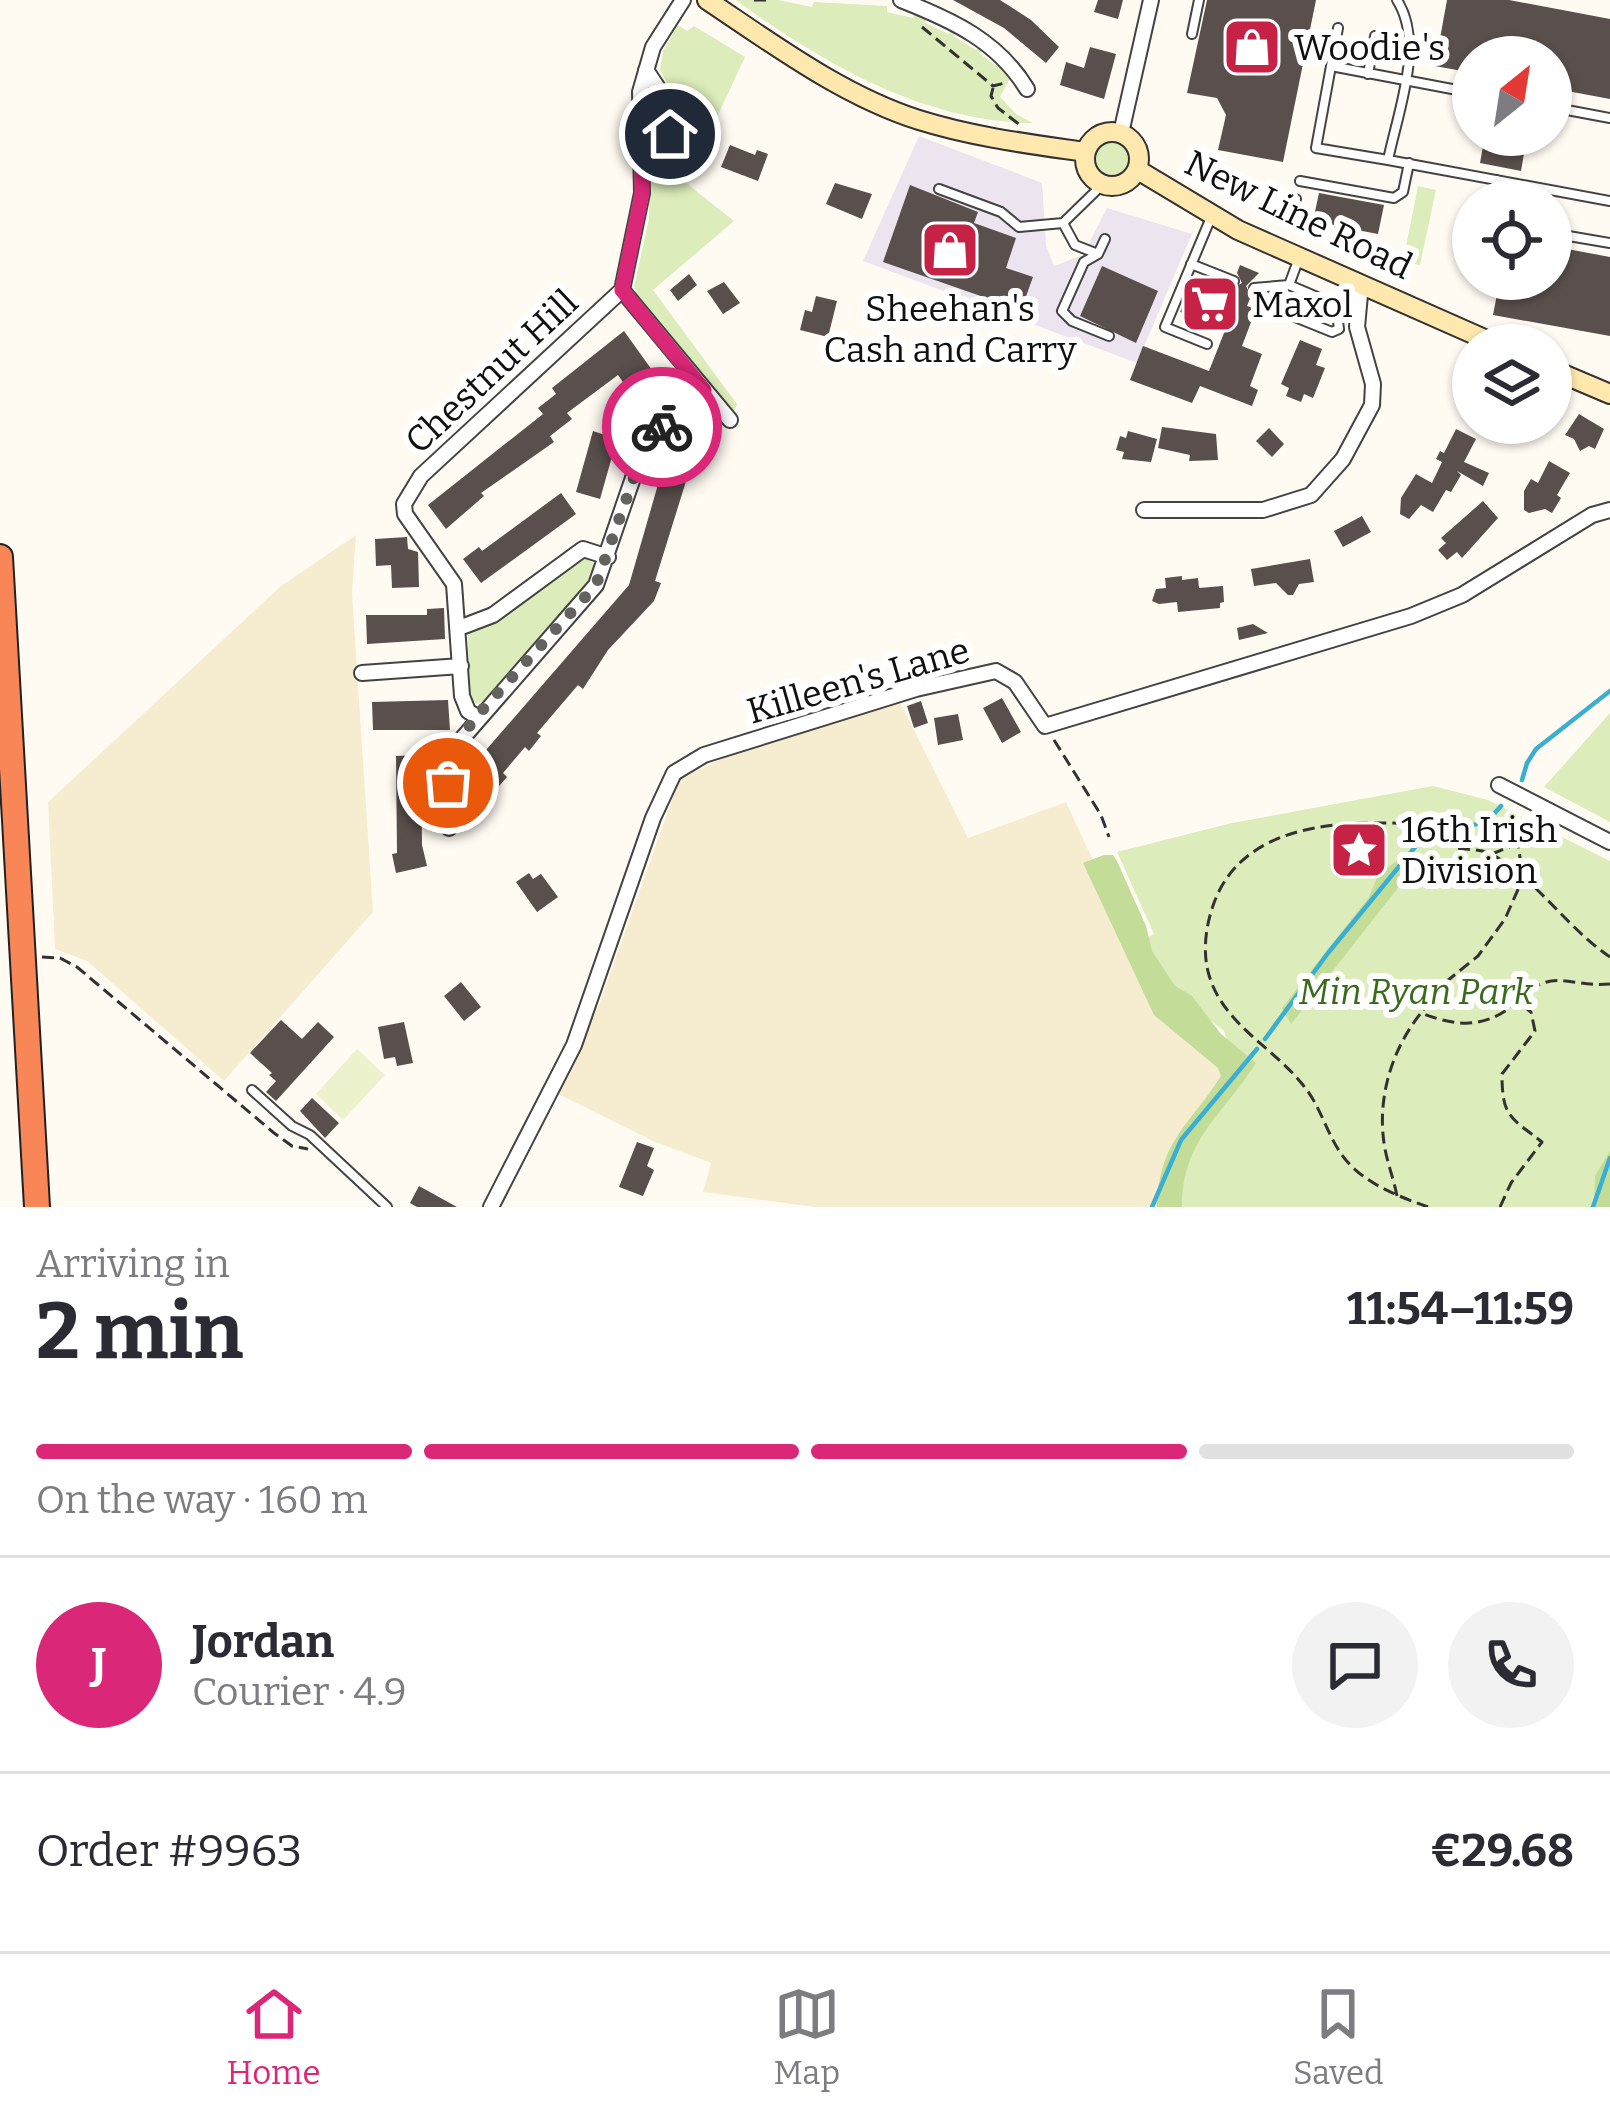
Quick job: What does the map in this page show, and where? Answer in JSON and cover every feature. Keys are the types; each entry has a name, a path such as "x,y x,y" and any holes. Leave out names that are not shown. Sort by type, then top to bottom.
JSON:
{"highway":[{"path":"0,557 38,1207"}],"main road":[{"path":"707,0 829,78 916,119 1029,145 1085,152"},
{"path":"1103,133 1121,133 1139,152 1138,170 1125,184 1102,184 1087,170 1085,152 1103,133"},
{"name":"New Line Road","path":"1138,170 1238,230 1452,325"},
{"path":"1572,378 1610,394"}],"street":[{"name":"Chestnut Hill","path":"476,717 462,696 454,584 405,514 404,504 421,476 622,290 642,193 639,103 645,69 653,47 683,0"},
{"path":"901,0 991,47 1010,61 1024,83"},
{"path":"1121,133 1151,0"},
{"path":"642,144 677,130 680,122 645,69"},
{"path":"1144,510 1262,510 1311,495 1343,459 1372,405 1373,384 1357,327 1361,284"},
{"name":"Chestnut Hill","path":"622,290 730,420"},
{"path":"449,828 447,756 476,717 596,585 644,449 704,390"},
{"path":"1045,726 1411,616 1462,595 1592,515 1610,510"},
{"path":"459,628 493,615 584,550 608,557"},
{"path":"362,673 461,666"},
{"name":"Killeen's Lane","path":"491,1207 574,1045 653,818 674,773 704,755 916,689 996,671 1015,682 1045,726"},
{"path":"1499,785 1610,842"}],"lane":[{"path":"1192,34 1198,0"},
{"path":"1388,160 1410,21 1397,0"},
{"path":"1338,28 1316,148 1497,180"},
{"path":"1368,74 1375,35"},
{"path":"1331,66 1452,89"},
{"path":"1572,111 1610,118"},
{"path":"1300,181 1394,198 1403,192 1409,163"},
{"path":"939,189 1001,212 1019,227 1063,223 1102,184"},
{"path":"1572,194 1610,201"},
{"path":"1293,212 1296,199"},
{"path":"1207,344 1166,327 1212,214"},
{"path":"1063,223 1075,245 1098,254"},
{"path":"1572,236 1610,243"},
{"path":"1105,238 1098,254 1084,262 1062,310 1072,320 1109,337"},
{"path":"1289,285 1300,257"},
{"path":"1191,264 1234,280"},
{"path":"1289,285 1336,305 1339,329 1332,332 1275,308 1254,288 1289,285"},
{"path":"252,1090 327,1150 386,1207"}],"path":[{"path":"754,0 770,0"},
{"path":"921,8 920,24 934,40 993,86 1024,83"},
{"path":"993,86 991,96 998,108 1028,128 1029,145"},
{"path":"1045,726 1101,815 1108,837"},
{"path":"1492,854 1518,844 1536,814"},
{"path":"1428,1207 1396,1196 1356,1172 1340,1153 1301,1083 1218,998 1205,954 1213,905 1224,879 1240,858 1264,843 1322,825 1424,826 1452,847 1492,854 1610,957"},
{"path":"1396,1196 1384,1148 1386,1090 1393,1058 1432,995 1495,935 1523,878 1518,844"},
{"path":"23,955 60,958 77,967 274,1133 292,1146 327,1150"},
{"path":"1421,1013 1463,1026 1491,1019 1548,979 1610,984"},
{"path":"1500,1207 1511,1183 1542,1142 1504,1110 1502,1074 1535,1031 1532,1012 1517,1002"}],"shaded area":[{"path":"919,136 1042,183 1046,245 1054,266 1083,255 1107,208 1192,234 1137,363 863,261"},
{"path":"356,535 352,593 373,912 224,1081 87,961 55,949 48,802 281,586"},
{"path":"899,700 968,838 1066,802 1139,960 1235,1069 1169,1207 815,1207 703,1192 711,1163 653,1141 556,1093 599,1005 679,780 730,755"}],"green space":[{"path":"736,0 778,0 812,7 814,2 887,6 887,12 913,18 916,13 926,18 925,23 949,34 956,31 953,36 976,50 980,46 980,54 1001,69 1005,65 1011,76 1000,97 1033,123 952,112 876,85 803,46"},
{"path":"678,25 687,31 694,26 745,57 686,183 734,221 653,290 737,404 733,414 634,286 649,219 649,163 654,153 685,137 688,127 685,110 660,70 663,51"},
{"path":"651,89 669,114 664,128 648,127 646,103"},
{"path":"1111,140 1124,145 1129,158 1124,171 1111,176 1098,171 1093,158 1098,145"},
{"path":"1418,186 1436,190 1420,265 1403,262"},
{"path":"586,558 594,564 592,579 485,700 477,704 469,698 468,631"},
{"path":"1610,713 1610,822 1544,787"},
{"name":"Min Ryan Park","path":"1433,786 1488,800 1610,861 1610,1207 1169,1207 1178,1158 1235,1069 1224,1031 1178,994 1142,940 1154,934 1117,852 1232,823"},
{"path":"1409,853 1419,861 1291,1024 1282,1008 1369,897 1379,873"},
{"path":"1113,855 1117,861 1152,951 1175,986 1192,996 1221,1034 1256,1063 1196,1146 1182,1207 1157,1207 1163,1166 1178,1135 1221,1076 1218,1068 1154,1015 1083,863"},
{"path":"357,1049 385,1075 343,1120 316,1094"},
{"path":"1610,1151 1610,1207 1594,1207 1595,1176"}],"building":[{"path":"953,0 1000,0 1031,20 1059,47 1046,63 1004,28"},
{"path":"1098,0 1123,0 1118,19 1094,12"},
{"name":"Woodie's","path":"1207,0 1316,0 1283,162 1218,150 1226,115 1217,98 1187,93"},
{"path":"1447,0 1509,0 1610,19 1610,99 1572,92 1572,36 1452,36 1452,69 1435,66"},
{"path":"1090,47 1116,54 1104,99 1060,85 1066,62 1084,68"},
{"path":"730,145 755,155 757,150 768,154 758,181 721,167"},
{"path":"1481,156 1524,156 1521,171 1480,163"},
{"path":"835,183 872,194 862,219 826,204"},
{"name":"Sheehan's Cash and Carry","path":"910,185 978,212 974,223 1016,238 1006,268 1033,277 1021,310 883,262"},
{"path":"1319,193 1384,205 1378,234 1352,229 1350,241 1333,238 1335,225 1313,221"},
{"path":"1572,250 1610,257 1610,336 1572,329 1572,324 1493,315 1496,300 1572,300"},
{"path":"1240,265 1259,273 1246,286 1251,296 1247,306 1256,309 1242,346 1262,354 1250,386 1258,390 1252,406 1200,386 1192,403 1130,380 1143,346 1209,371 1226,328 1180,312 1192,283 1228,296 1242,283 1237,273"},
{"path":"1102,266 1158,291 1136,343 1080,316"},
{"path":"689,274 697,285 678,301 670,290"},
{"path":"724,282 740,303 723,314 707,291"},
{"path":"816,296 837,301 828,337 800,330 805,310 812,312"},
{"path":"624,331 662,384 637,402 618,375 567,413 572,419 550,436 554,442 481,493 484,496 446,529 428,505 543,414 538,408 556,394 552,388"},
{"path":"1300,340 1322,349 1316,365 1325,368 1313,398 1304,394 1301,402 1286,396 1289,388 1281,384"},
{"path":"1579,414 1604,429 1595,449 1589,446 1580,451 1572,438 1572,424"},
{"path":"700,418 714,434 691,453 678,437"},
{"path":"1162,427 1216,434 1218,460 1189,461 1190,455 1158,448"},
{"path":"1269,428 1284,444 1272,457 1256,441"},
{"path":"593,431 617,439 600,499 576,492"},
{"path":"1128,431 1157,439 1151,462 1122,459 1124,452 1116,450 1120,436 1126,438"},
{"path":"1452,437 1452,444 1473,444 1464,462 1489,473 1483,486 1457,471 1461,475 1433,512 1421,505 1409,519 1400,514 1401,498 1416,474 1432,483 1442,462 1436,459 1440,451 1444,453"},
{"path":"673,456 692,462 655,581 661,583 654,601 608,650 583,689 578,685 537,733 541,736 529,751 525,747 503,773 507,777 492,794 467,772 629,585 659,481 664,483"},
{"path":"1549,461 1570,473 1557,495 1561,498 1552,513 1545,509 1529,513 1524,510 1524,491 1531,479 1538,483"},
{"path":"561,493 576,514 481,583 463,559 479,547 482,551"},
{"path":"1483,501 1498,518 1462,558 1457,552 1447,560 1438,550 1446,543 1441,538"},
{"path":"1362,516 1371,532 1343,547 1334,531"},
{"path":"407,537 408,549 418,552 419,587 392,588 391,565 376,566 375,539"},
{"path":"1310,559 1314,582 1299,584 1293,595 1276,583 1254,586 1251,569"},
{"path":"1182,576 1182,580 1198,578 1199,588 1223,586 1220,608 1178,612 1177,602 1152,601 1156,589 1166,588 1165,578"},
{"path":"444,608 445,639 367,644 366,615 427,615 427,609"},
{"path":"1253,624 1268,633 1239,640 1237,628"},
{"path":"1002,698 1021,732 1002,743 983,708"},
{"path":"448,700 450,730 373,730 372,702"},
{"path":"921,701 928,723 914,728 907,706"},
{"path":"958,714 963,740 938,745 934,718"},
{"path":"421,755 422,845 427,866 396,873 392,854 397,853 396,756"},
{"path":"529,873 533,879 541,874 558,897 537,912 516,882"},
{"path":"461,982 481,1007 464,1021 444,996"},
{"path":"281,1020 302,1039 318,1022 334,1037 276,1101 266,1092 276,1081 272,1073 250,1053"},
{"path":"404,1022 413,1063 397,1066 395,1057 384,1059 378,1027"},
{"path":"312,1098 339,1123 325,1138 300,1111"},
{"path":"637,1142 654,1148 647,1166 654,1170 643,1196 619,1187"},
{"path":"419,1186 457,1207 417,1207 410,1203"}],"waterway":[{"path":"1522,780 1536,749 1610,691"},
{"path":"1434,825 1443,820 1481,823 1501,806"},
{"path":"1265,1039 1425,835"},
{"path":"1152,1207 1181,1140 1257,1049"},
{"path":"1593,1207 1610,1158"}],"way so far":[{"path":"448,783 447,756 476,717 602,576 644,449 662,427"}],"place":[{"name":"Woodie's","path":"1252,47"},
{"name":"Sheehan's Cash and Carry","path":"950,250"},
{"name":"Maxol","path":"1210,304"},
{"name":"16th Irish Division","path":"1359,850"}],"route":[{"path":"662,427 704,390 622,290 642,193 642,144 670,134"}]}
